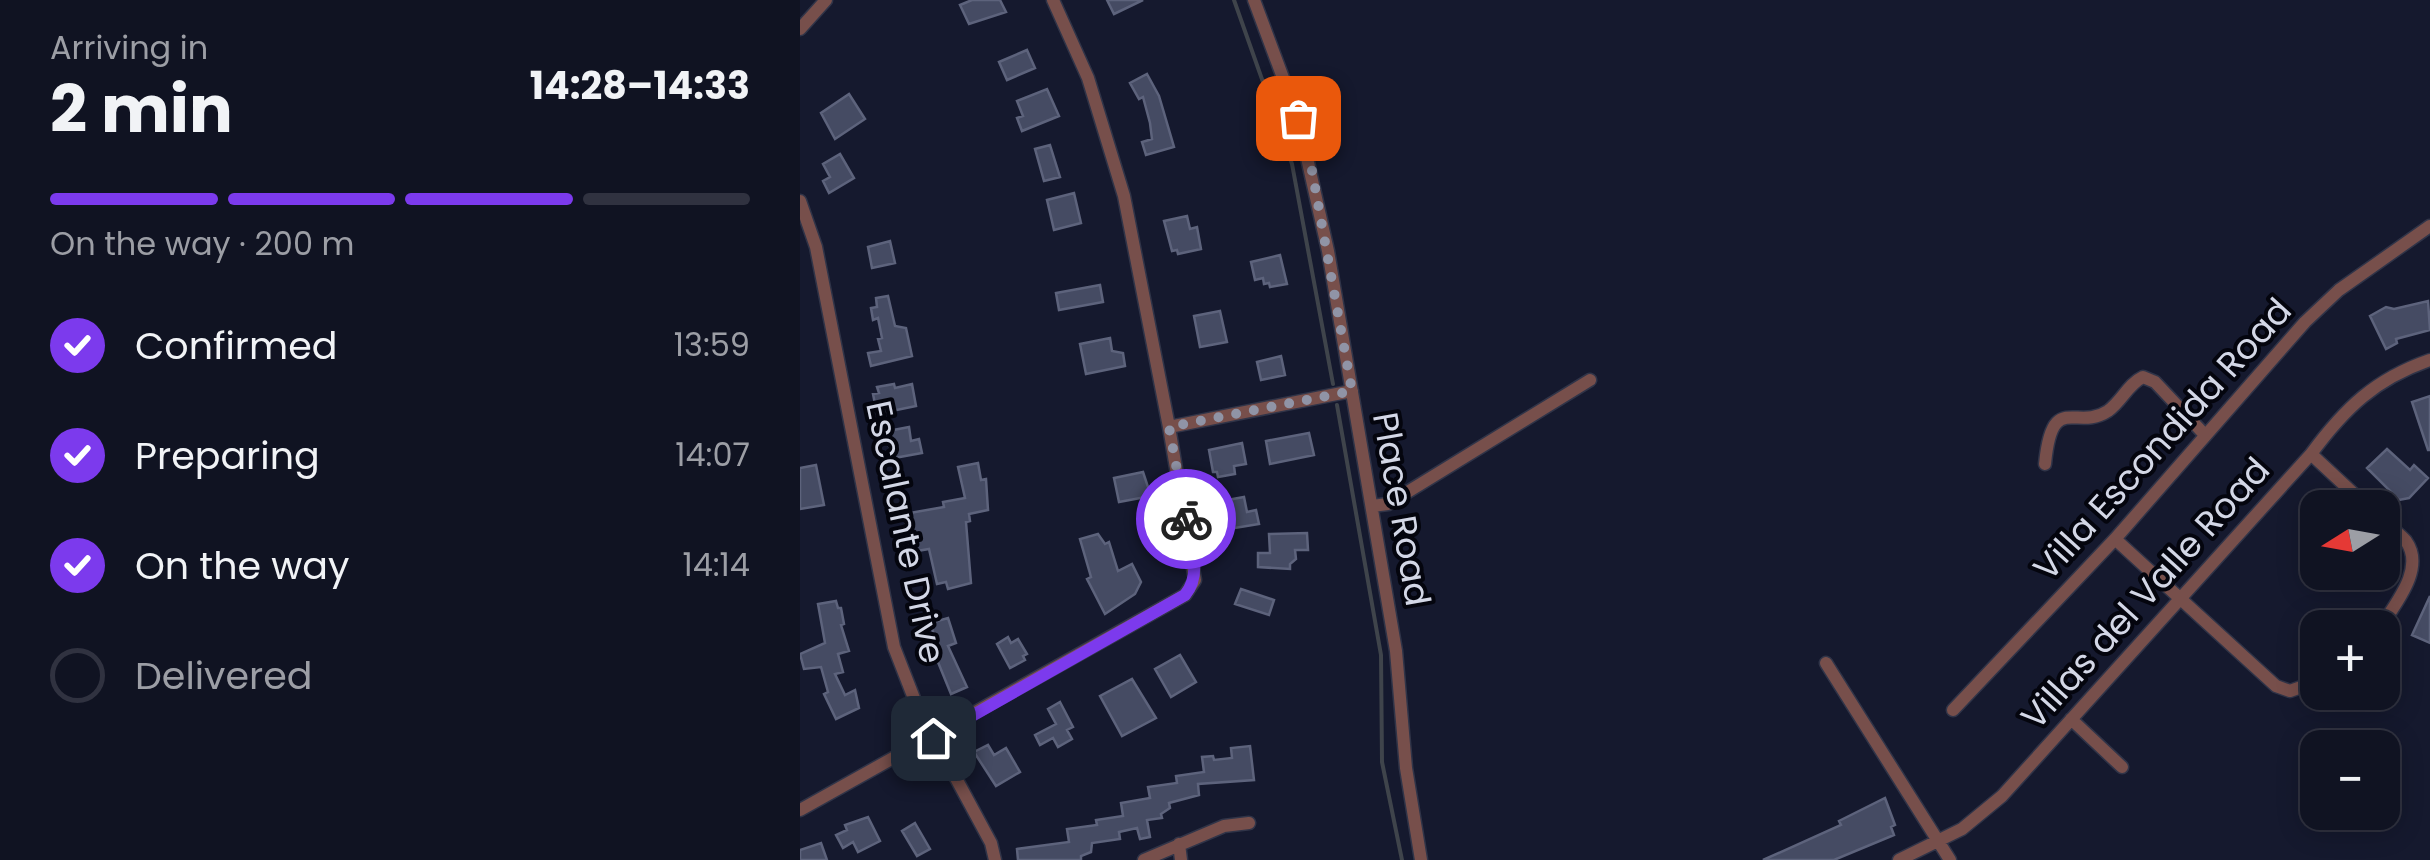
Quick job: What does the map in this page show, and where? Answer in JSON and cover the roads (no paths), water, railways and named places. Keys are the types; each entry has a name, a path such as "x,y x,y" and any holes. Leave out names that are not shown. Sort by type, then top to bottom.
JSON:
{"street":[{"path":"800,29 826,0"},
{"path":"800,810 1185,595 1191,588 1195,571 1116,166 1088,78 1053,0"},
{"name":"Place Road","path":"1254,0 1298,118 1311,165 1396,651 1406,768 1420,860"},
{"name":"Escalante Drive","path":"800,201 824,284 887,619 910,690 990,843 995,860"},
{"name":"Villa Escondida Road","path":"1954,710 2116,539 2305,322 2339,290 2430,226"},
{"name":"Villas del Valle Road","path":"1898,860 1962,829 2002,796 2311,454 2338,417 2398,371 2430,360"},
{"path":"2045,464 2050,437 2058,422 2064,417 2098,416 2110,410 2132,384 2144,377 2154,382 2205,435"},
{"path":"1372,506 1388,504 1590,380"},
{"path":"1169,427 1352,391"},
{"path":"2311,454 2350,490"},
{"path":"2391,610 2409,581 2412,560 2408,543 2400,536"},
{"path":"2116,539 2276,686 2290,691 2300,687"},
{"path":"1826,663 1950,860"},
{"path":"2072,719 2122,767"},
{"path":"1144,860 1224,826 1249,824"},
{"path":"1179,844 1181,860"}],"waterway":[{"path":"1234,0 1292,164 1333,384"},
{"path":"1337,405 1381,655 1382,762 1402,860"}]}
